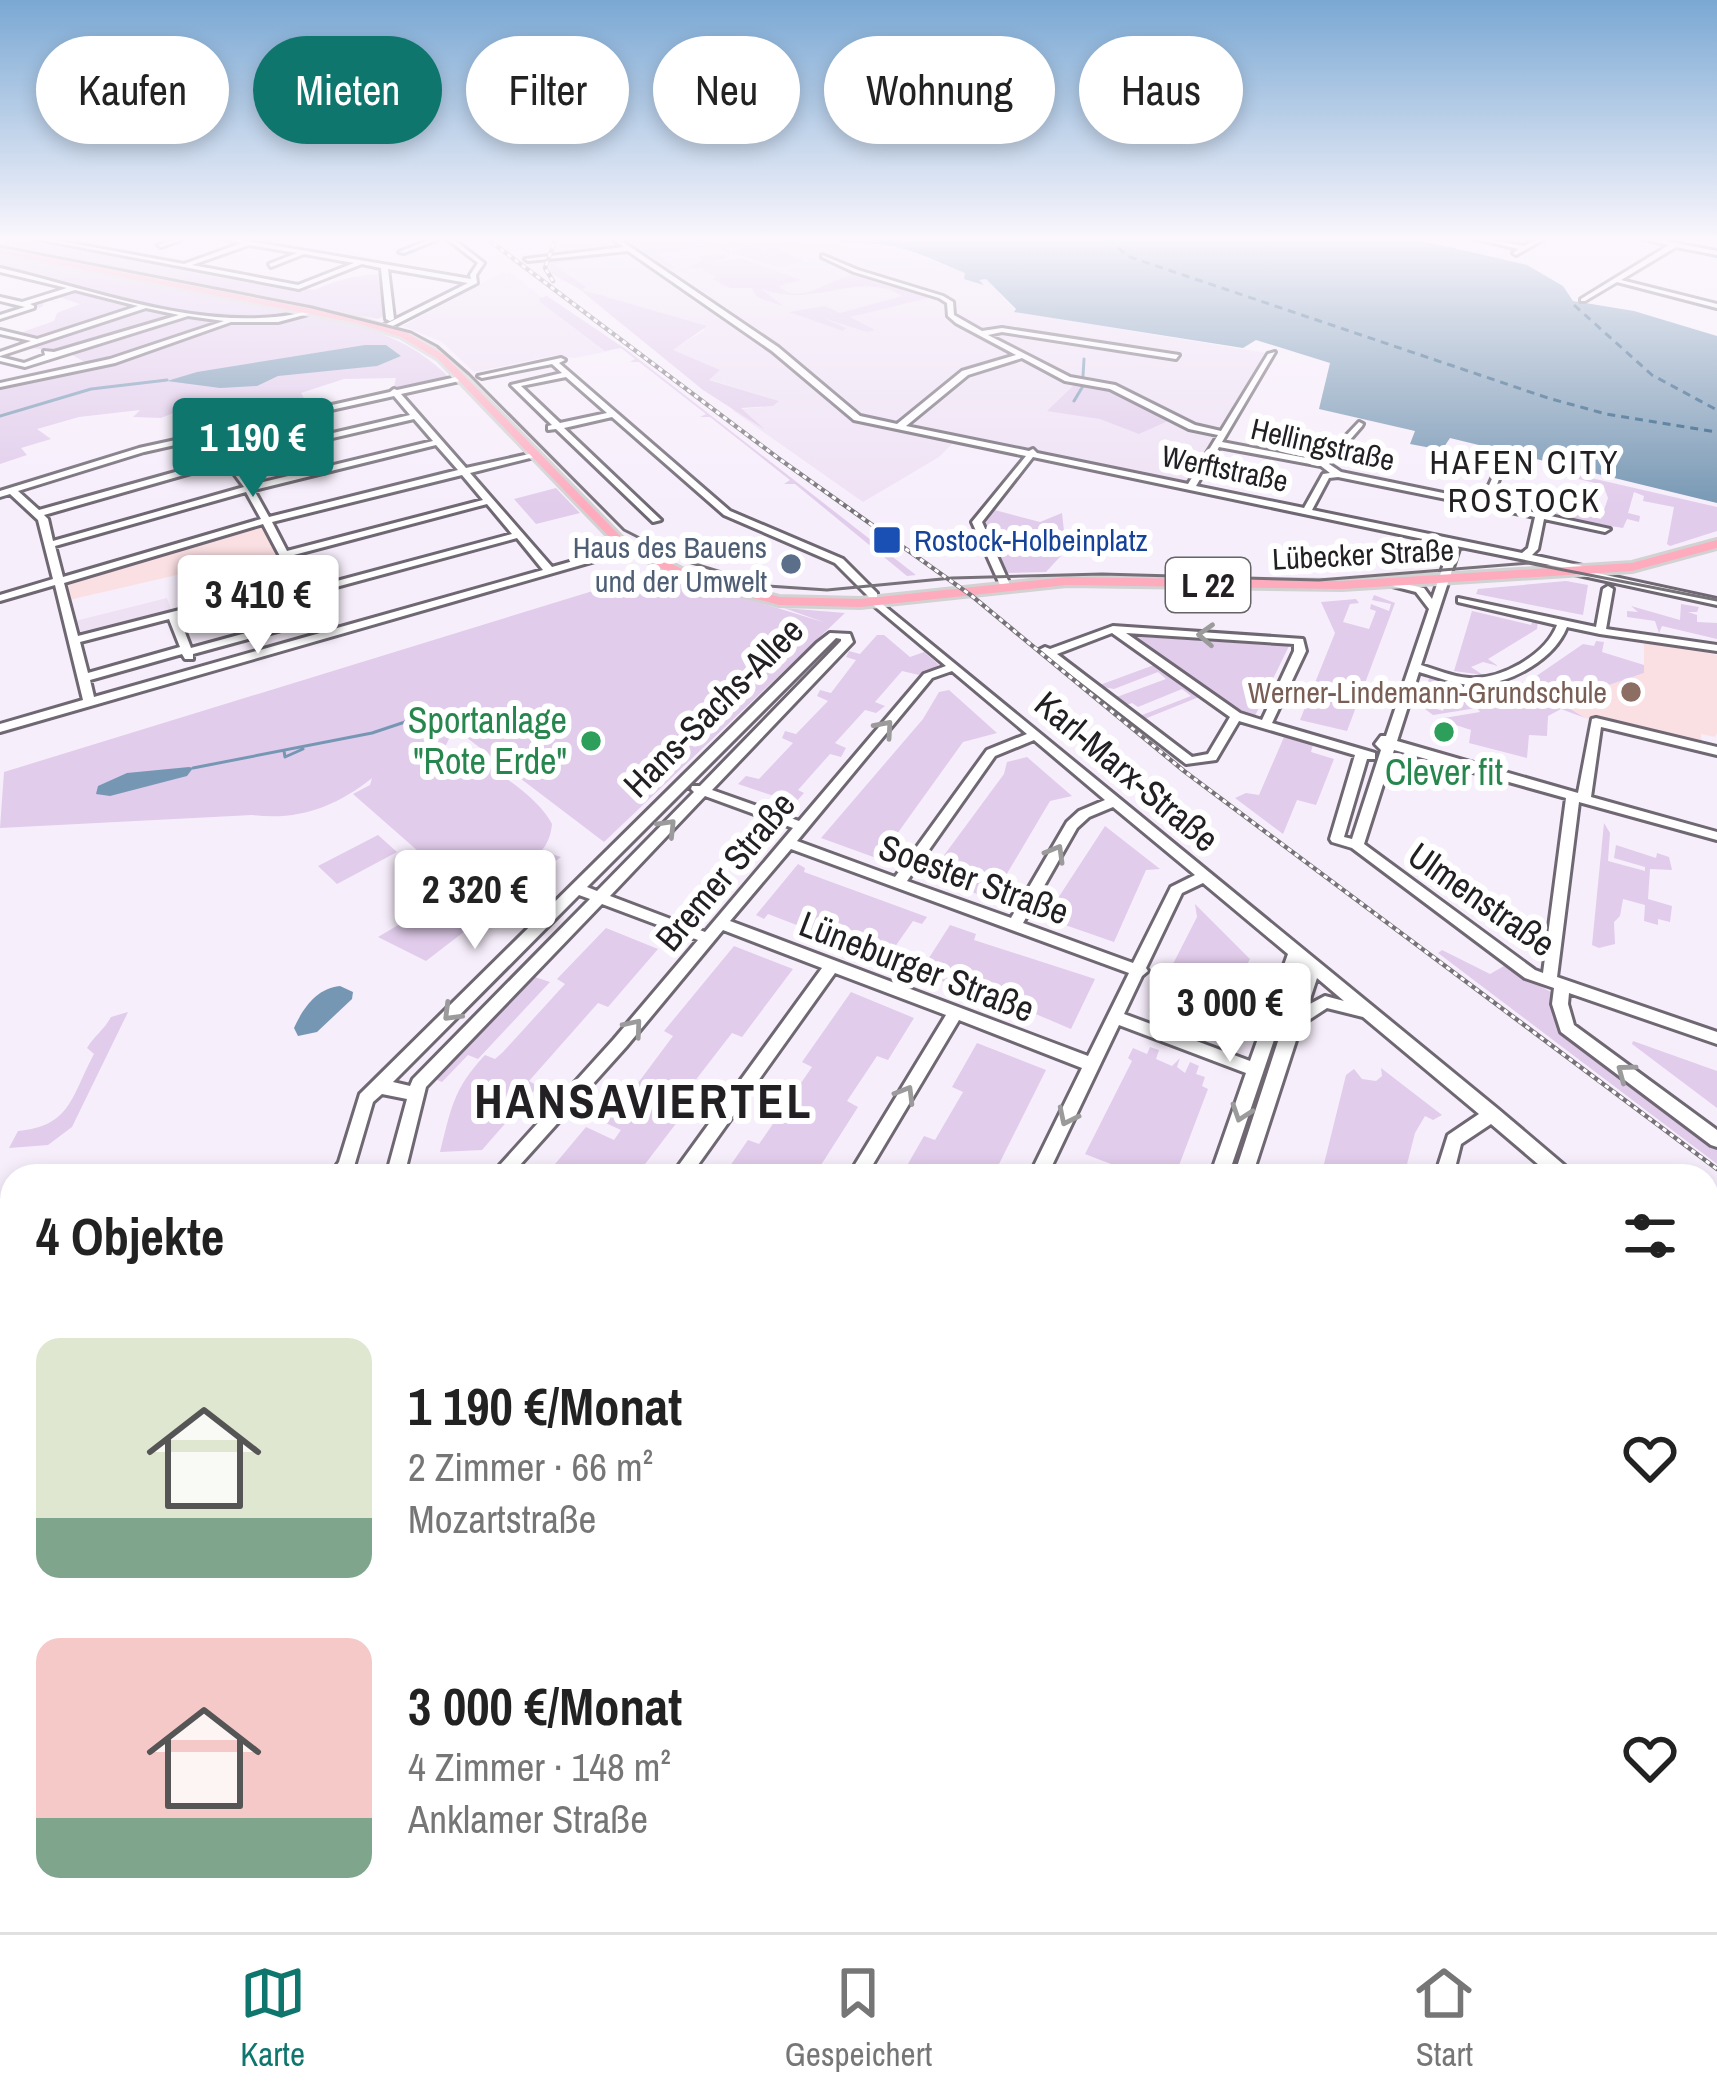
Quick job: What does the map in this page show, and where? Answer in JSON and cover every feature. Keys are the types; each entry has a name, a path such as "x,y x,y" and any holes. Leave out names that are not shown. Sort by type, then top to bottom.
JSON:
{"main road":[{"name":"L 22","path":"396,328 429,347 605,530 634,547 684,574 770,599 825,605 874,598"},
{"name":"Lübecker Straße","path":"874,598 1005,585 1117,581 1276,587 1386,583 1447,570 1623,567 1717,544"},
{"name":"Lübecker Straße","path":"874,598 937,592"}],"street":[{"path":"0,357 78,328"},
{"path":"0,357 25,365 141,328"},
{"path":"0,385 112,361 210,328"},
{"name":"Werftstraße","path":"744,328 857,418 1034,452 1450,546 1529,552 1557,566 1717,599"},
{"name":"Hellingstraße","path":"971,328 1068,379 1117,389 1221,439 1324,464 1338,474 1605,529"},
{"path":"980,334 1002,330 1176,357"},
{"path":"0,332 37,341"},
{"path":"21,346 54,354"},
{"path":"1191,486 1272,354"},
{"path":"900,426 964,373 1021,356"},
{"path":"482,376 558,361 613,414"},
{"path":"568,374 514,386 550,428 656,520"},
{"path":"5,492 207,434 461,378"},
{"path":"394,391 550,572"},
{"path":"550,428 613,414"},
{"name":"Karl-Marx-Straße","path":"613,414 727,513 839,561 954,667 1551,1164"},
{"path":"40,513 231,459 416,416"},
{"path":"1324,464 1359,424"},
{"path":"207,434 249,488 327,635"},
{"path":"49,544 438,442"},
{"path":"1005,585 977,522 1034,452"},
{"path":"0,598 265,520 535,454"},
{"path":"1486,502 1503,463"},
{"path":"1307,511 1326,476 1338,474"},
{"path":"5,492 40,513 90,704"},
{"path":"284,555 489,501"},
{"path":"1529,552 1540,516"},
{"path":"76,640 518,535"},
{"path":"1362,752 1335,836 1356,843 1447,570 1450,546"},
{"path":"0,728 634,547"},
{"path":"1623,567 1652,582 1717,599"},
{"path":"1386,583 1420,590 1434,609"},
{"path":"1462,600 1600,639 1608,589"},
{"path":"902,622 905,606 919,597"},
{"path":"173,615 196,673"},
{"path":"83,678 316,617"},
{"path":"1415,667 1483,681 1540,654 1563,627"},
{"path":"1113,629 1236,716 1362,752 1388,752 1717,836"},
{"path":"1236,716 1212,757 1190,761 1047,651 1113,629 1299,641 1300,651 1265,724"},
{"path":"1600,629 1717,648"},
{"name":"Hans-Sachs-Allee","path":"347,1164 366,1099 378,1086 829,637 846,636 848,642 419,1084 398,1164"},
{"name":"Bremer Straße","path":"510,1164 620,1043 928,676 954,667"},
{"path":"1717,751 1601,721 1593,724 1578,797 1556,985 1567,1028 1717,1140"},
{"path":"898,883 991,753 1036,735"},
{"path":"682,784 802,826"},
{"path":"1014,925 1072,825 1084,814 1115,801"},
{"name":"Soester Straße","path":"788,843 1139,970"},
{"name":"Ulmenstraße","path":"1356,843 1506,958 1556,985 1717,1037"},
{"path":"1044,1164 1176,890 1205,876"},
{"path":"575,888 706,938"},
{"name":"Lüneburger Straße","path":"720,923 1093,1065"},
{"path":"1223,1164 1296,952"},
{"path":"689,1164 832,966"},
{"path":"1247,1164 1313,966"},
{"path":"1292,1023 1325,1002 1370,1014"},
{"path":"864,1164 955,1013"},
{"path":"1116,1017 1256,1070"},
{"path":"378,1086 416,1094"},
{"path":"1447,1164 1454,1140 1492,1114"}],"shaded area":[{"path":"34,328 204,328 90,365 67,352 22,347 44,339 20,333"},
{"path":"213,328 362,328 403,343 451,379 393,391 396,378 344,379 301,393 305,400 339,402 244,423 232,409 186,408 161,418 133,417 140,410 79,417 37,429 51,439 21,448 27,455 0,464 0,387 113,363"},
{"path":"408,328 580,328 609,351 574,358 557,355 474,372 442,342"},
{"path":"575,328 595,328 627,350 916,575 907,576 795,484 784,484 790,480 710,417 700,417 706,414 639,362 630,362 635,359 621,348 605,351"},
{"path":"627,328 704,328 673,350 720,370 709,380 779,401 773,406 741,408 765,430 703,390"},
{"path":"699,328 1114,328 1272,354 1191,486 958,438 939,457 863,502 732,410 773,406 778,401 708,379 719,370 672,350 705,330"},
{"path":"1075,384 1105,388 1170,420 1139,434 1100,419 1047,411"},
{"path":"1552,469 1717,507 1717,531 1670,546 1674,507 1643,501 1644,496 1634,492 1628,513 1640,516 1639,522 1627,519 1623,528 1550,516 1553,508 1601,519 1608,498 1603,485 1554,473 1549,478"},
{"path":"556,488 580,513 536,524 514,499"},
{"path":"991,509 1040,522 1062,513 1064,531 990,539 983,525"},
{"path":"267,524 298,583 182,613 178,601 198,596 190,572 69,600 65,581"},
{"path":"1047,541 1070,546 1046,572 1007,573 997,554 1037,551"},
{"path":"658,571 826,623 784,608 845,613 604,842 454,728 446,745 435,749 466,757 501,775 532,799 552,824 548,840 530,861 459,887 353,794 370,785 372,778 330,804 300,814 0,828 4,772"},
{"path":"1566,581 1588,585 1583,615 1476,594 1478,589"},
{"path":"1374,595 1395,603 1347,731 1300,720 1335,633 1321,602 1356,599 1359,603 1350,604 1343,622 1369,629 1376,611 1370,609 1371,604 1389,611 1391,604 1372,600"},
{"path":"167,598 173,615 76,640 71,622"},
{"path":"1681,604 1699,607 1697,612 1688,612 1697,615 1697,622 1717,623 1717,639 1662,626 1659,633 1655,621 1627,617 1627,611 1638,612 1631,606 1680,620"},
{"path":"1472,611 1531,625 1538,621 1537,629 1488,659 1498,666 1483,662 1471,667 1483,675 1454,671"},
{"path":"877,635 884,635 910,657 924,652 939,665 919,675 902,671 875,702 885,706 876,713 865,710 835,743 846,748 841,757 830,754 798,790 804,793 795,803 738,784 746,776 759,779 793,743 782,738 785,731 796,734 828,701 817,696 820,690 831,693 856,660 846,657 849,651 860,654"},
{"path":"1131,636 1289,646 1253,720 1240,716"},
{"name":"Werner-Lindemann-Grundschule","path":"1644,639 1717,655 1715,737 1701,734 1702,745 1585,718 1541,693 1570,680 1594,690 1644,673"},
{"path":"1596,641 1604,642 1602,652 1644,665 1644,673 1594,690 1570,680 1543,692 1585,718 1561,709 1548,716 1547,736 1529,735 1527,758 1469,743 1471,730 1438,719 1480,712 1477,708 1433,715 1421,706 1430,675 1455,679 1454,686 1441,678 1431,707 1443,711 1449,691 1486,698 1523,682 1546,689 1532,679 1583,644 1594,646"},
{"path":"1154,665 1199,697 1142,720 1137,717 1191,696 1182,689 1138,707 1124,706 1114,698 1166,679 1158,672 1114,689 1097,686"},
{"path":"949,690 997,733 963,742 879,859 821,838 923,719 939,692"},
{"path":"1284,737 1313,745 1311,752 1334,759 1316,805 1297,800 1283,834 1235,798 1259,795"},
{"path":"1027,757 1072,796 1050,801 992,899 928,877 1004,774 1007,762"},
{"path":"1604,823 1610,833 1608,861 1645,871 1645,867 1614,858 1616,845 1656,858 1657,853 1669,857 1672,870 1650,869 1648,899 1672,906 1670,922 1658,919 1658,925 1644,921 1645,905 1623,899 1614,922 1615,944 1599,948 1592,945"},
{"path":"1105,826 1160,869 1146,870 1114,942 1045,918"},
{"path":"378,835 397,852 337,884 318,866"},
{"path":"548,853 561,857 426,961 378,937 442,899 522,870"},
{"path":"798,864 804,872 927,917 922,924 913,921 892,951 901,955 896,963 768,914 764,919 756,915"},
{"path":"1195,904 1250,959 1235,986 1239,988 1220,1037 1214,1034 1215,1028 1159,1008 1156,1013 1149,1011 1197,917"},
{"path":"950,925 976,934 974,940 1095,979 1071,1029 951,978 947,983 920,972"},
{"path":"606,928 658,949 608,1007 598,1003 529,1081 538,1086 482,1150 440,1152 455,1100 474,1067 485,1055 495,1059 503,1052 565,984 557,979"},
{"path":"734,946 793,969 742,1037 732,1033 674,1108 684,1113 645,1164 555,1164 586,1127 614,1140 621,1130 601,1121 635,1087 673,1036 664,1031"},
{"path":"1442,950 1490,974 1504,966 1558,996 1565,1030 1717,1144 1717,1164 1438,953"},
{"path":"532,976 550,982 478,1059 468,1055 442,1082 433,1078"},
{"path":"851,992 914,1018 888,1060 877,1056 847,1101 858,1107 822,1164 731,1164 748,1140 759,1144 812,1067 802,1062"},
{"path":"128,1012 72,1127 48,1145 9,1148 18,1131 49,1123 67,1107 94,1054 87,1048 111,1017"},
{"path":"977,1043 1046,1070 999,1164 908,1164 924,1136 935,1140 963,1092 952,1087"},
{"path":"1632,1044 1717,1071 1717,1108"},
{"path":"1150,1047 1159,1050 1156,1059 1172,1066 1180,1058 1177,1067 1185,1073 1190,1062 1199,1066 1196,1074 1205,1077 1202,1086 1208,1089 1180,1164 1111,1164 1085,1154 1132,1061 1128,1058 1133,1048 1147,1054"},
{"path":"1381,1068 1442,1115 1433,1120 1425,1116 1407,1164 1324,1164 1346,1075 1354,1069 1362,1079 1376,1081 1382,1076"}],"water":[{"path":"1117,328 1691,328 1717,336 1717,503 1450,438 1442,450 1410,444 1415,431 1319,409 1330,363 1256,340 1243,348"},
{"path":"386,345 401,356 377,366 278,376 257,386 220,388 167,381 197,372"},
{"path":"193,768 187,776 110,796 96,794 98,786 127,773"},
{"path":"340,986 353,992 352,999 317,1032 298,1036 294,1028 306,1006 324,991"}],"waterway":[{"path":"1083,376 1084,359"},
{"path":"0,416 91,389 167,380"},
{"path":"1074,401 1083,386"},
{"path":"193,768 372,733 414,719"},
{"path":"284,751 285,757 303,749"}],"ferry route":[{"path":"1341,328 1548,398 1606,414 1717,432"},
{"path":"1600,328 1652,375 1717,410"}],"tram line":[{"path":"396,328 437,346 469,374 624,530 685,561 768,586 827,590 952,578 1102,574 1319,580 1528,563 1717,600"}],"railway":[{"path":"606,328 972,596 1184,771 1710,1164"}],"place":[{"name":"Rostock-Holbeinplatz","path":"887,540"},
{"name":"Haus des Bauens und der Umwelt","path":"791,564"},
{"name":"Werner-Lindemann-Grundschule","path":"1631,692"},
{"name":"Clever fit","path":"1444,732"},
{"name":"Sportanlage \"Rote Erde\"","path":"591,741"}],"district":[{"name":"HAFEN CITY ROSTOCK","path":"1525,481"},
{"name":"HANSAVIERTEL","path":"644,1100"}]}
